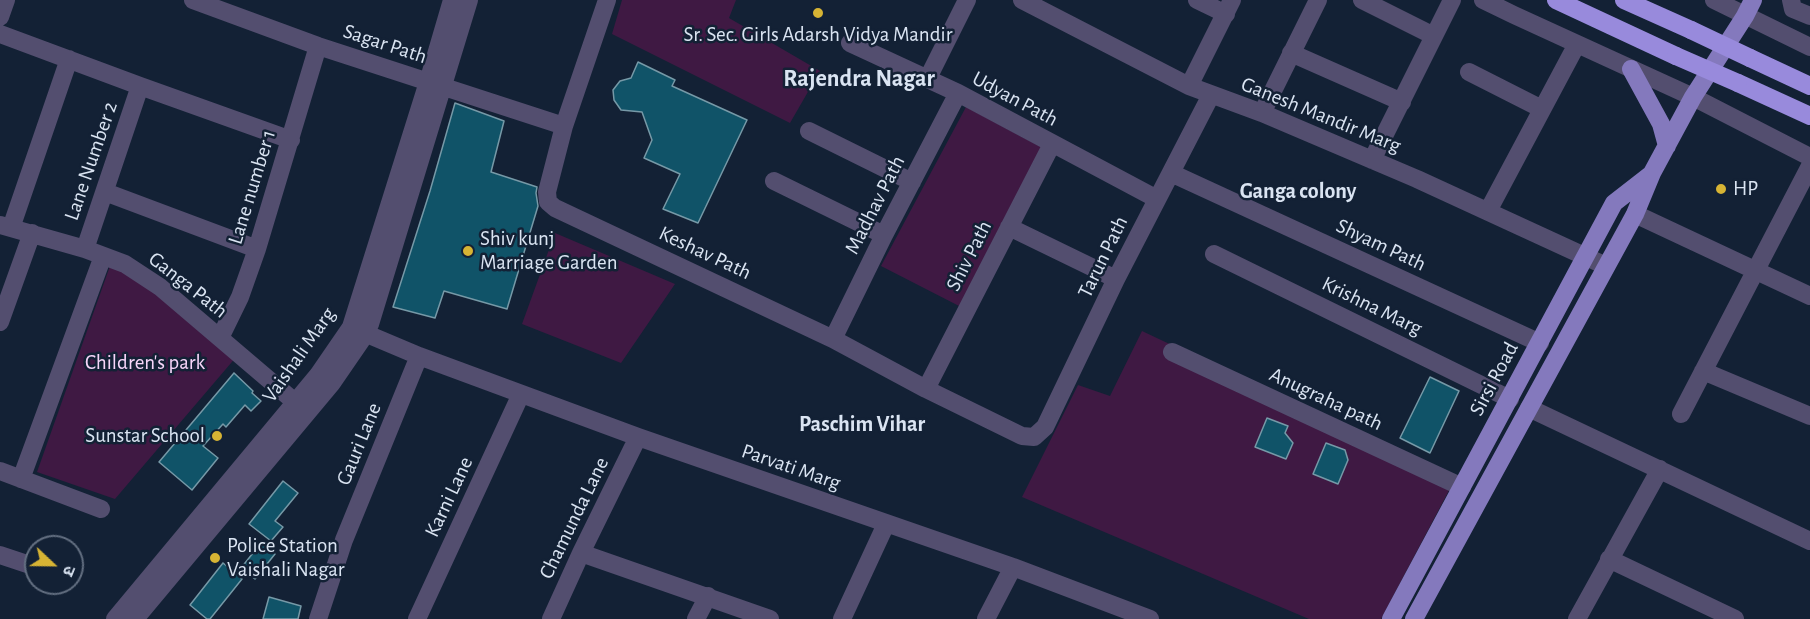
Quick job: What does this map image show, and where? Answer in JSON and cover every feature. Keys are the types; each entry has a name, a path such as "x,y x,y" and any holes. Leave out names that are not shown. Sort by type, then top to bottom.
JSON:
{"highway":[{"path":"1556,0 1810,116"},
{"path":"1624,0 1810,86"}],"main road":[{"name":"Sirsi Road","path":"1414,619 1635,214 1652,173 1693,97 1749,8"},
{"path":"1631,69 1661,124 1667,146"},
{"name":"Sirsi Road","path":"1391,619 1614,203 1652,173"}],"street":[{"path":"0,17 6,0"},
{"name":"Sagar Path","path":"193,0 318,46 564,126"},
{"name":"Vaishali Marg","path":"135,619 155,582 295,402 374,313 436,84 452,0"},
{"name":"Vaishali Marg","path":"436,84 469,0"},
{"name":"Keshav Path","path":"607,0 564,126 547,192 548,202 555,208 833,339 926,389 1022,436 1034,437"},
{"path":"928,78 967,0"},
{"name":"Ganesh Mandir Marg","path":"1022,0 1190,86 1262,113 1372,160 1606,266"},
{"path":"1190,86 1229,7 1197,0"},
{"path":"1262,113 1318,0"},
{"path":"1362,0 1434,36"},
{"path":"1372,160 1452,0"},
{"path":"1483,0 1693,97 1810,157"},
{"path":"1714,0 1749,8 1810,47"},
{"path":"1791,0 1793,9 1810,16"},
{"path":"0,34 291,140"},
{"name":"Udyan Path","path":"850,43 958,93 1157,199"},
{"path":"1488,211 1576,44"},
{"name":"Lane number 1","path":"220,338 240,297 257,249 318,46"},
{"path":"1291,53 1402,102"},
{"path":"5,226 69,59"},
{"path":"1469,72 1542,109"},
{"name":"Lane Number 2","path":"85,249 140,86"},
{"name":"Madhav Path","path":"833,339 958,93"},
{"name":"Tarun Path","path":"1034,437 1045,427 1116,279 1211,95"},
{"path":"809,130 912,182"},
{"name":"Shiv Path","path":"926,389 1052,144"},
{"path":"1681,414 1810,166"},
{"name":"Shyam Path","path":"1171,173 1540,343"},
{"path":"774,181 884,235"},
{"path":"105,192 257,249"},
{"path":"1635,214 1810,296"},
{"name":"Ganga Path","path":"5,226 85,249 125,264 160,287 295,402"},
{"path":"1009,227 1116,279"},
{"path":"0,322 32,233"},
{"name":"Krishna Marg","path":"1214,254 1510,399"},
{"path":"21,479 104,256"},
{"path":"358,331 419,356"},
{"name":"Vaishali Marg","path":"115,619 155,582 332,383 358,331"},
{"name":"Anugraha path","path":"1172,352 1462,487"},
{"name":"Parvati Marg","path":"419,356 638,437 1013,567 1150,619"},
{"name":"Gauri Lane","path":"318,619 344,540 419,356"},
{"path":"1703,371 1810,416"},
{"name":"Karni Lane","path":"417,619 521,394"},
{"path":"1529,408 1810,541"},
{"name":"Chamunda Lane","path":"551,619 638,437"},
{"path":"1577,619 1660,469"},
{"path":"0,471 102,508"},
{"path":"842,619 886,524"},
{"path":"581,553 770,619"},
{"path":"0,555 24,563"},
{"path":"1609,559 1735,619"},
{"path":"986,619 1013,567"},
{"path":"696,619 708,596"}],"green space":[{"path":"622,0 736,0 729,18 820,71 790,123 612,34"},
{"path":"966,107 1043,148 961,307 881,266"},
{"path":"555,233 675,284 621,363 522,324"},
{"name":"Children's park","path":"110,266 150,283 237,356 115,499 37,472"},
{"path":"1142,331 1455,479 1381,619 1309,619 1022,497 1078,385 1110,396"}],"building":[{"path":"638,62 675,80 672,86 747,120 698,223 663,209 680,174 644,158 652,140 642,112 621,110 614,100 613,90 620,81 631,78"},
{"name":"Shiv kunj Marriage Garden","path":"455,103 504,121 491,172 537,187 538,206 507,309 444,291 435,318 393,307"},
{"path":"234,373 261,401 251,411 245,405 226,427 223,424 203,446 218,458 192,490 159,462"},
{"path":"1430,377 1459,391 1430,453 1400,438"},
{"path":"1267,418 1288,426 1285,433 1293,443 1286,459 1255,447"},
{"path":"1326,443 1345,450 1348,460 1338,484 1313,474"},
{"path":"283,481 298,493 275,521 283,527 271,541 249,524"},
{"path":"261,543 275,554 255,579 241,568"},
{"path":"223,563 242,579 210,619 207,619 190,605"},
{"path":"269,597 301,606 298,619 263,619"}],"place":[{"name":"Sr. Sec. Girls Adarsh Vidya Mandir","path":"818,13"},
{"name":"HP","path":"1721,189"},
{"name":"Shiv kunj Marriage Garden","path":"468,251"},
{"name":"Sunstar School","path":"217,436"},
{"name":"Police Station Vaishali Nagar","path":"215,558"}],"district":[{"name":"Rajendra Nagar","path":"859,79"},
{"name":"Ganga colony","path":"1298,191"},
{"name":"Paschim Vihar","path":"862,424"}]}
